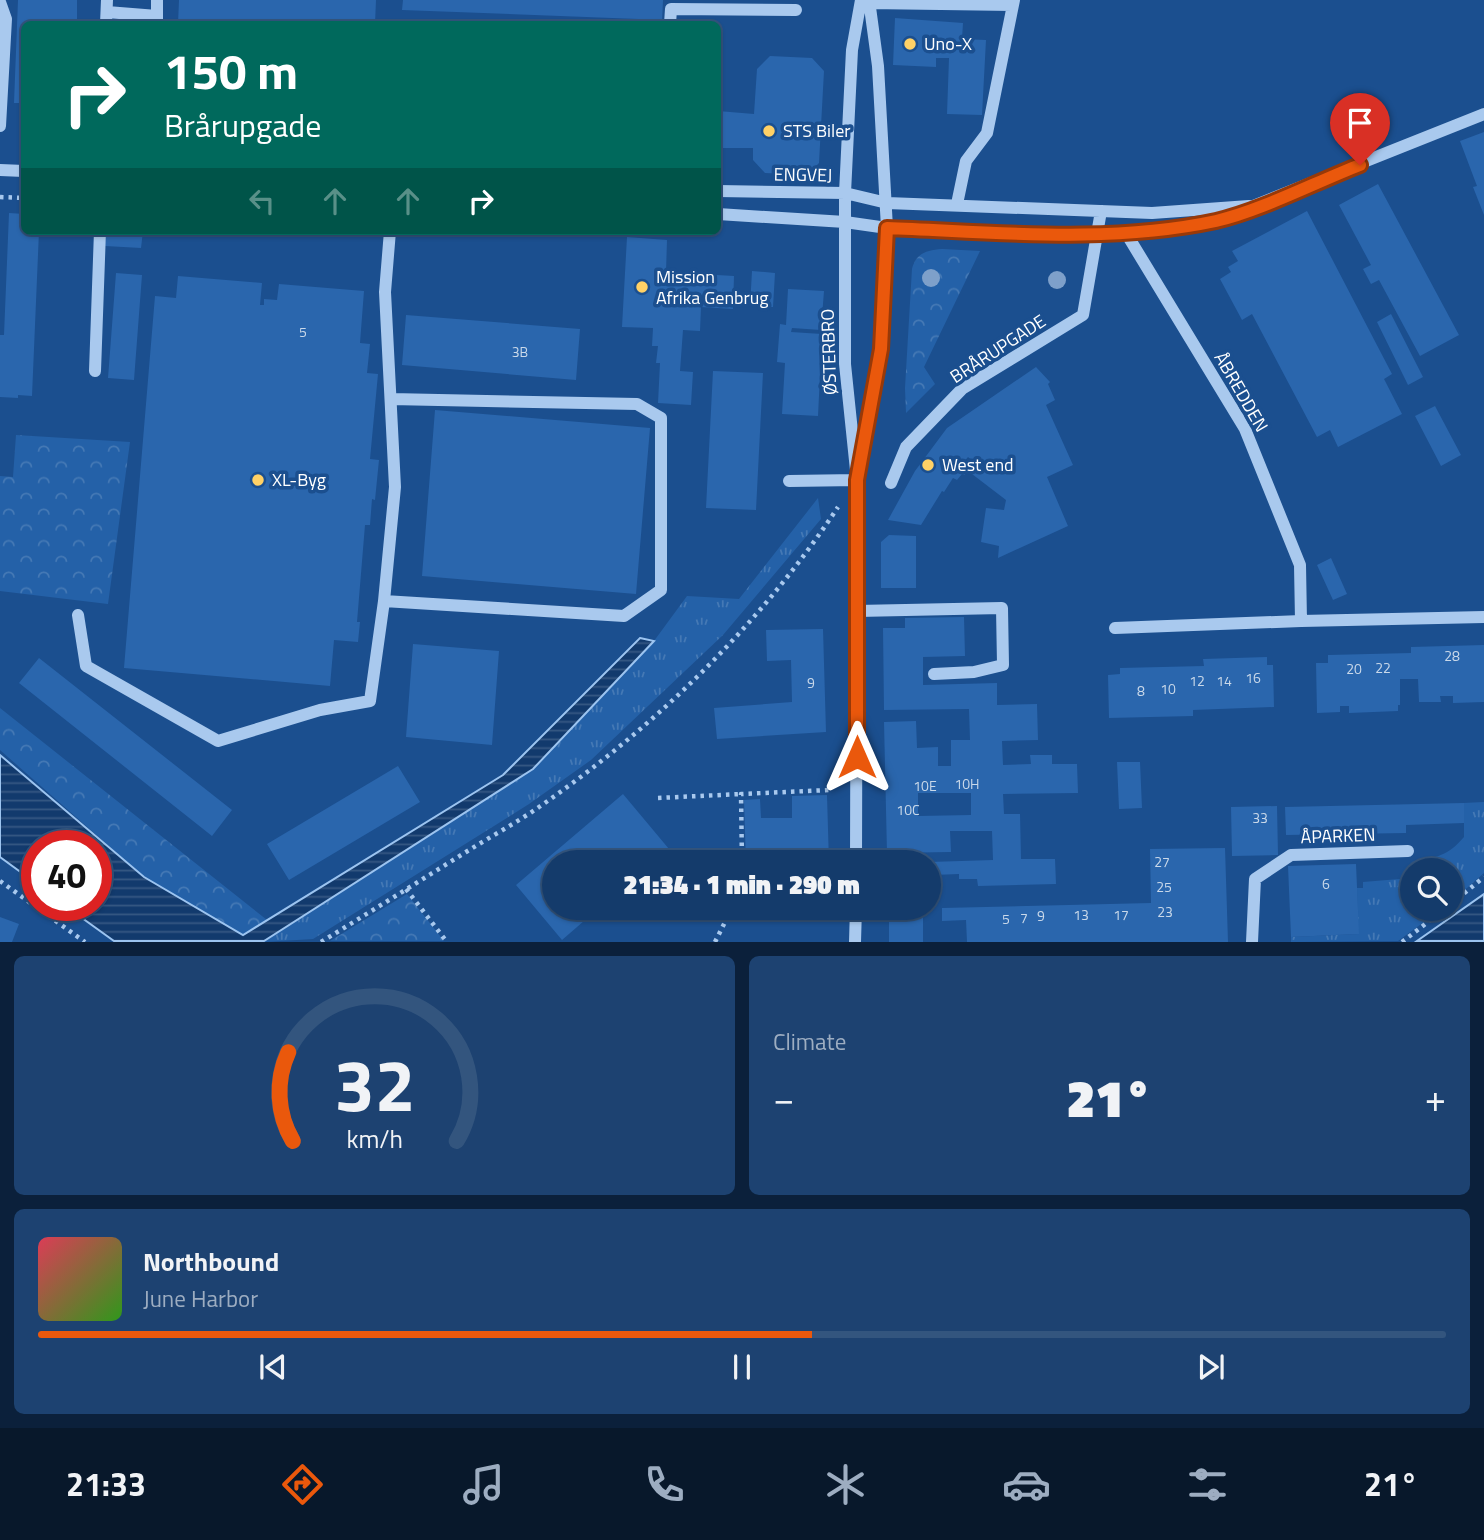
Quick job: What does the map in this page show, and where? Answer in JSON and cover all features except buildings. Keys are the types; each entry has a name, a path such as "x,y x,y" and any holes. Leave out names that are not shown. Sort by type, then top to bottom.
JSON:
{"street":[{"path":"107,12 157,20 157,0"},
{"path":"866,1 1013,3 987,133 965,161 957,204"},
{"name":"ØSTERBRO","path":"856,850 857,480 845,364 845,193 852,50 866,1"},
{"name":"ØSTERBRO","path":"857,480 881,349 887,228 878,65 866,1"},
{"path":"0,2 6,19 0,125"},
{"path":"670,21 671,9 796,10"},
{"path":"721,214 845,222 887,228 1097,235 1150,232 1218,220 1484,114"},
{"path":"0,170 21,172"},
{"name":"ENGVEJ","path":"721,191 845,193 887,203"},
{"path":"887,203 1152,213 1260,205"},
{"name":"BRÅRUPGADE","path":"891,483 906,447 962,389 1083,314 1101,211"},
{"name":"ÅBREDDEN","path":"1126,233 1245,429 1300,565 1301,621"},
{"path":"95,372 100,235"},
{"path":"78,615 86,666 218,741 320,710 370,701 384,601 395,487 385,292 390,235"},
{"path":"384,601 624,616 661,590 661,418 638,404 391,399"},
{"path":"789,481 857,480"},
{"path":"857,611 1002,607 1003,664 974,672 934,674"},
{"path":"1115,628 1484,617"},
{"name":"ÅPARKEN","path":"1252,942 1255,879 1291,855 1408,851"},
{"path":"855,942 856,920"}],"path":[{"path":"0,197 21,198"},
{"path":"321,942 539,807 651,719 727,646 767,603 815,542 857,480"},
{"path":"658,798 830,790"},
{"path":"741,794 742,850"},
{"path":"1463,894 1484,877"},
{"path":"0,881 85,942"},
{"path":"406,889 447,942"},
{"path":"715,942 727,920"},
{"path":"1402,942 1429,921"}],"green space":[{"path":"942,249 980,251 924,367 935,384 906,413 912,269 916,259 923,253"},
{"path":"16,435 130,442 108,604 0,591 0,476 13,477"},
{"path":"818,498 821,519 723,635 591,760 529,804 313,939 264,942 533,769 654,641 687,596 739,599"},
{"path":"0,708 267,920 243,935 144,877 112,849 112,830 91,830 0,750"},
{"path":"1484,802 1484,873 1463,891 1463,858 1430,858 1447,852 1464,837 1464,803"},
{"path":"1400,879 1400,921 1425,921 1398,941 1291,942 1291,937 1358,934 1357,888 1363,888 1363,882"},
{"path":"407,894 444,941 330,941"}],"shaded area":[{"path":"640,638 654,641 533,769 264,941 114,941 86,921 112,921 112,850 144,877 243,935 503,775"},
{"path":"0,755 89,830 21,830 21,872 0,857"},
{"path":"1484,894 1484,941 1417,941 1446,921 1463,921 1463,909"}],"place":[{"name":"Uno-X","path":"910,44"},
{"name":"STS Biler","path":"769,131"},
{"name":"Mission Afrika Genbrug","path":"642,287"},
{"name":"West end","path":"928,465"},
{"name":"XL-Byg","path":"258,480"}],"route":[{"path":"857,757 857,480 881,349 887,228 1097,235 1150,232 1218,220 1360,165"}]}
